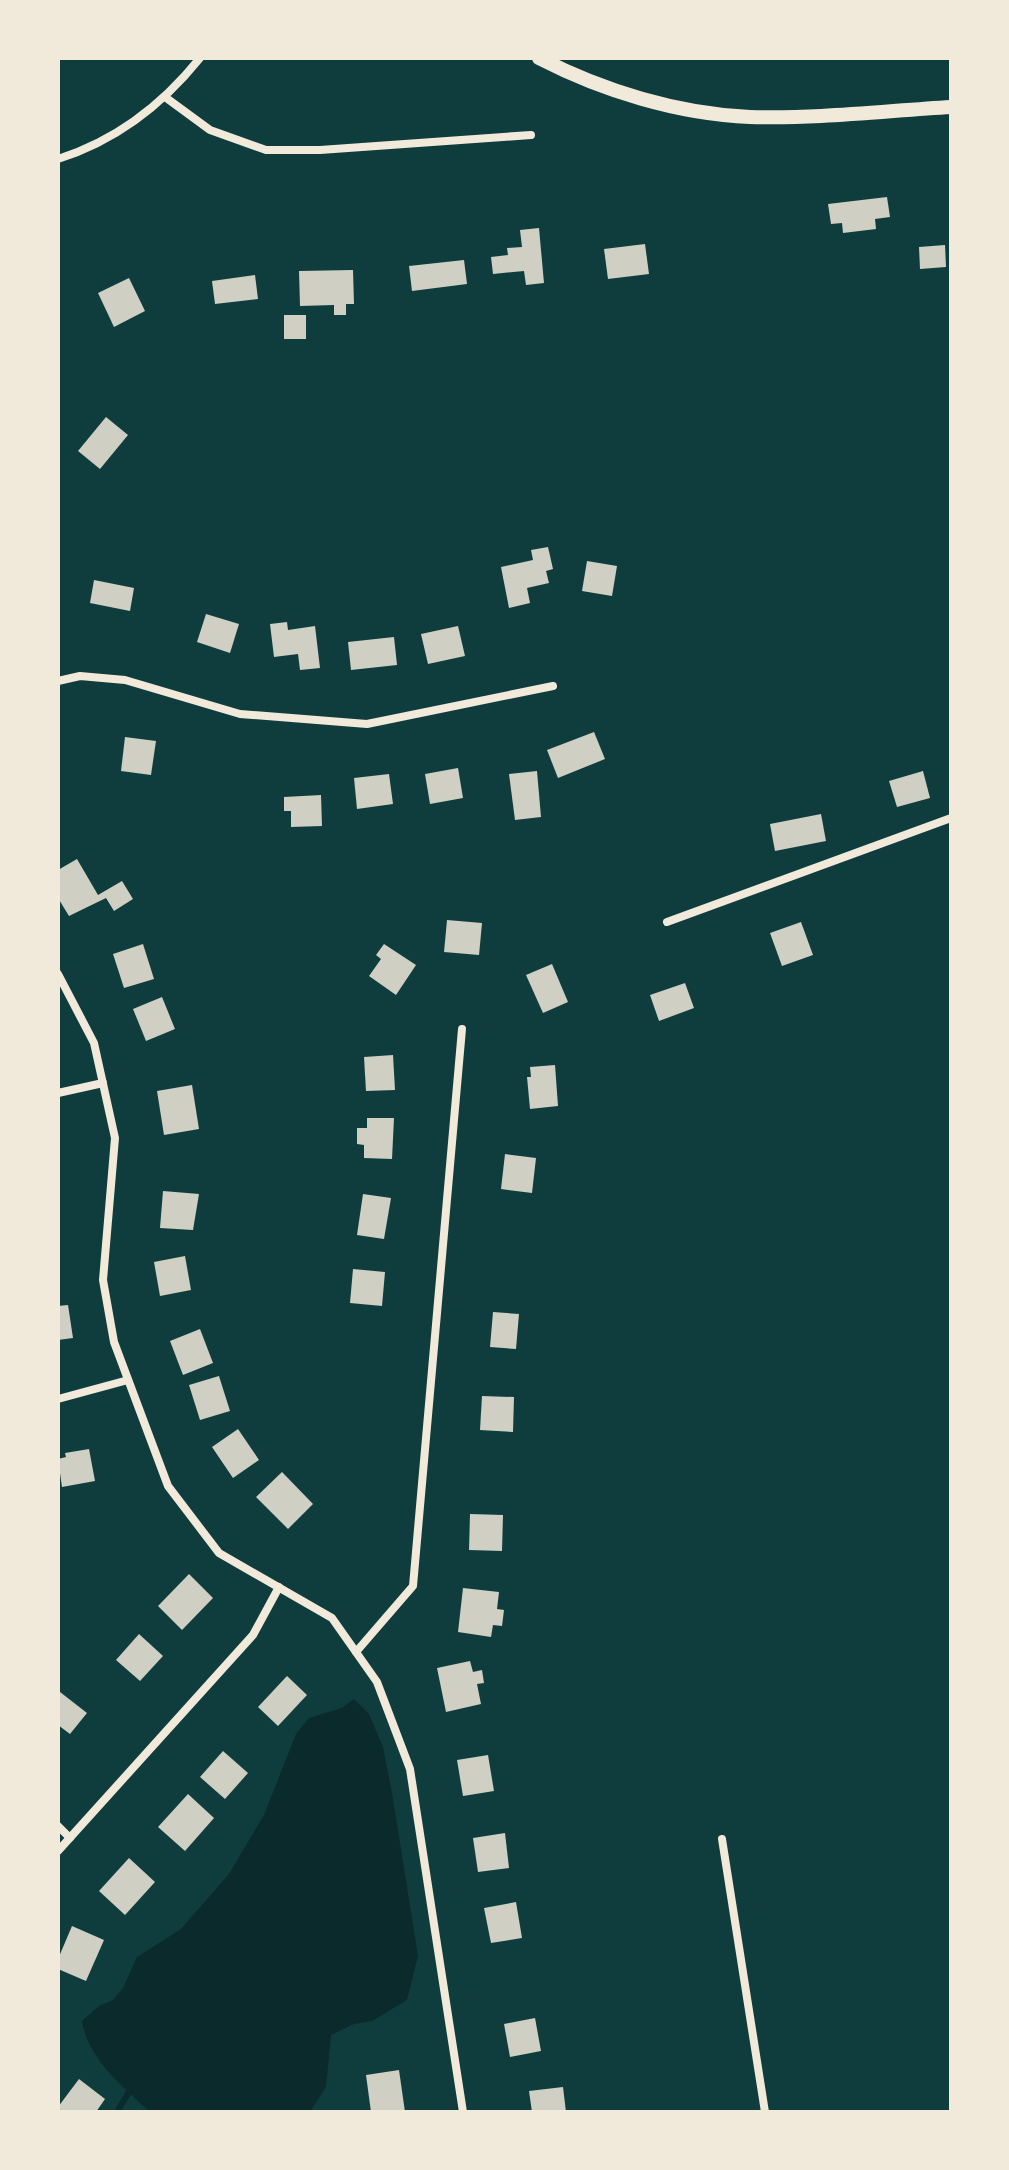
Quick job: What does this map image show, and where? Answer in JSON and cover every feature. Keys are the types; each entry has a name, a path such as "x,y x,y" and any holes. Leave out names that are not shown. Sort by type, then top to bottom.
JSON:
{"main road":[{"path":"539,58 626,94 713,113 792,116 951,107"}],"street":[{"path":"58,159 113,135 165,97 200,58"},
{"path":"165,97 210,130 266,150 320,150 531,135"},
{"path":"58,681 80,676 125,680 240,714 367,724 553,686"},
{"path":"667,922 951,818"},
{"path":"58,974 94,1043 115,1138 103,1280 114,1342 168,1486 219,1553 332,1618 377,1682 410,1769 463,2112"},
{"path":"356,1652 413,1586 462,1029"},
{"path":"58,1093 103,1083"},
{"path":"58,1399 128,1380"},
{"path":"58,1851 253,1635 279,1587"},
{"path":"58,1826 70,1838"},
{"path":"722,1839 765,2112"}],"water":[{"path":"354,1699 369,1714 383,1747 392,1793 418,1956 407,2000 372,2021 354,2024 331,2035 326,2087 310,2112 150,2112 99,2060 91,2048 82,2021 99,2006 113,2000 123,1988 137,1957 181,1929 229,1874 264,1815 296,1734 309,1718 342,1708"}],"building":[{"path":"887,197 890,217 875,219 876,229 843,233 842,223 831,224 828,204"},
{"path":"539,228 544,283 526,285 524,271 493,274 491,257 508,255 507,248 522,247 520,230"},
{"path":"645,244 649,274 608,279 604,249"},
{"path":"945,245 946,267 920,269 919,247"},
{"path":"464,260 467,284 412,291 409,266"},
{"path":"353,270 354,304 346,304 346,315 334,315 334,305 300,306 299,271"},
{"path":"255,275 258,299 215,304 212,281"},
{"path":"129,278 145,311 114,327 98,293"},
{"path":"284,315 306,315 306,339 284,339"},
{"path":"106,417 128,435 100,469 78,451"},
{"path":"548,547 553,569 546,571 549,583 527,588 530,603 509,608 501,567 533,560 531,550"},
{"path":"587,561 617,566 612,596 582,591"},
{"path":"94,580 134,588 130,611 90,603"},
{"path":"206,614 239,624 230,653 197,642"},
{"path":"287,622 288,630 315,626 320,668 300,670 298,654 274,657 270,624"},
{"path":"458,626 465,656 428,664 421,634"},
{"path":"394,637 397,665 351,670 348,642"},
{"path":"594,732 605,759 558,778 547,750"},
{"path":"125,737 156,741 151,775 121,771"},
{"path":"458,768 463,798 430,804 425,774"},
{"path":"537,771 541,817 515,820 509,774"},
{"path":"923,771 930,798 897,807 889,781"},
{"path":"389,774 393,804 357,809 354,778"},
{"path":"321,795 322,826 291,827 291,811 284,811 284,797"},
{"path":"821,814 826,841 775,851 770,824"},
{"path":"77,859 98,895 122,881 133,899 114,911 106,898 69,916 58,898 58,870"},
{"path":"447,920 482,923 479,955 444,952"},
{"path":"801,922 813,955 782,966 770,933"},
{"path":"143,944 154,979 124,988 113,954"},
{"path":"384,944 416,965 396,995 369,976 381,959 376,955"},
{"path":"552,964 568,1002 543,1013 526,975"},
{"path":"685,983 694,1008 659,1021 650,995"},
{"path":"162,997 175,1029 146,1041 133,1009"},
{"path":"393,1055 395,1090 366,1091 364,1057"},
{"path":"555,1065 558,1106 530,1109 527,1077 531,1077 530,1067"},
{"path":"192,1085 199,1129 164,1135 157,1091"},
{"path":"367,1118 394,1118 392,1159 364,1158 364,1145 357,1144 357,1128 367,1128"},
{"path":"505,1154 536,1158 532,1193 501,1189"},
{"path":"163,1191 199,1194 193,1230 160,1228"},
{"path":"363,1194 391,1198 384,1239 357,1235"},
{"path":"185,1256 191,1290 160,1296 154,1262"},
{"path":"353,1269 385,1272 382,1306 350,1303"},
{"path":"68,1305 73,1338 58,1340 58,1306"},
{"path":"493,1312 519,1314 516,1349 490,1347"},
{"path":"200,1329 213,1363 183,1375 170,1341"},
{"path":"219,1376 230,1411 200,1420 189,1385"},
{"path":"482,1396 514,1397 513,1432 480,1430"},
{"path":"238,1429 259,1460 233,1478 212,1447"},
{"path":"89,1449 95,1481 62,1487 58,1459 66,1457 65,1453"},
{"path":"282,1472 313,1504 288,1529 256,1497"},
{"path":"470,1514 503,1515 502,1551 469,1550"},
{"path":"189,1574 213,1598 182,1630 158,1606"},
{"path":"463,1588 499,1592 497,1609 504,1610 502,1626 493,1625 491,1637 458,1632"},
{"path":"139,1634 163,1656 140,1681 116,1660"},
{"path":"470,1661 473,1672 482,1670 484,1683 477,1684 481,1704 446,1712 437,1668"},
{"path":"287,1676 307,1695 278,1726 258,1707"},
{"path":"60,1692 87,1713 70,1734 58,1725"},
{"path":"223,1751 248,1773 225,1799 200,1777"},
{"path":"488,1755 494,1791 463,1796 457,1760"},
{"path":"188,1794 214,1818 185,1851 158,1827"},
{"path":"505,1833 509,1868 478,1872 473,1838"},
{"path":"129,1858 155,1882 125,1915 99,1891"},
{"path":"516,1902 522,1938 491,1943 484,1908"},
{"path":"72,1926 104,1940 86,1981 58,1969 58,1959"},
{"path":"535,2018 541,2051 510,2057 504,2024"},
{"path":"399,2070 405,2112 371,2112 366,2075"},
{"path":"79,2079 105,2099 96,2112 62,2112 58,2107"},
{"path":"563,2087 566,2112 532,2112 529,2091"}],"waterway":[{"path":"117,2112 129,2092"}]}
